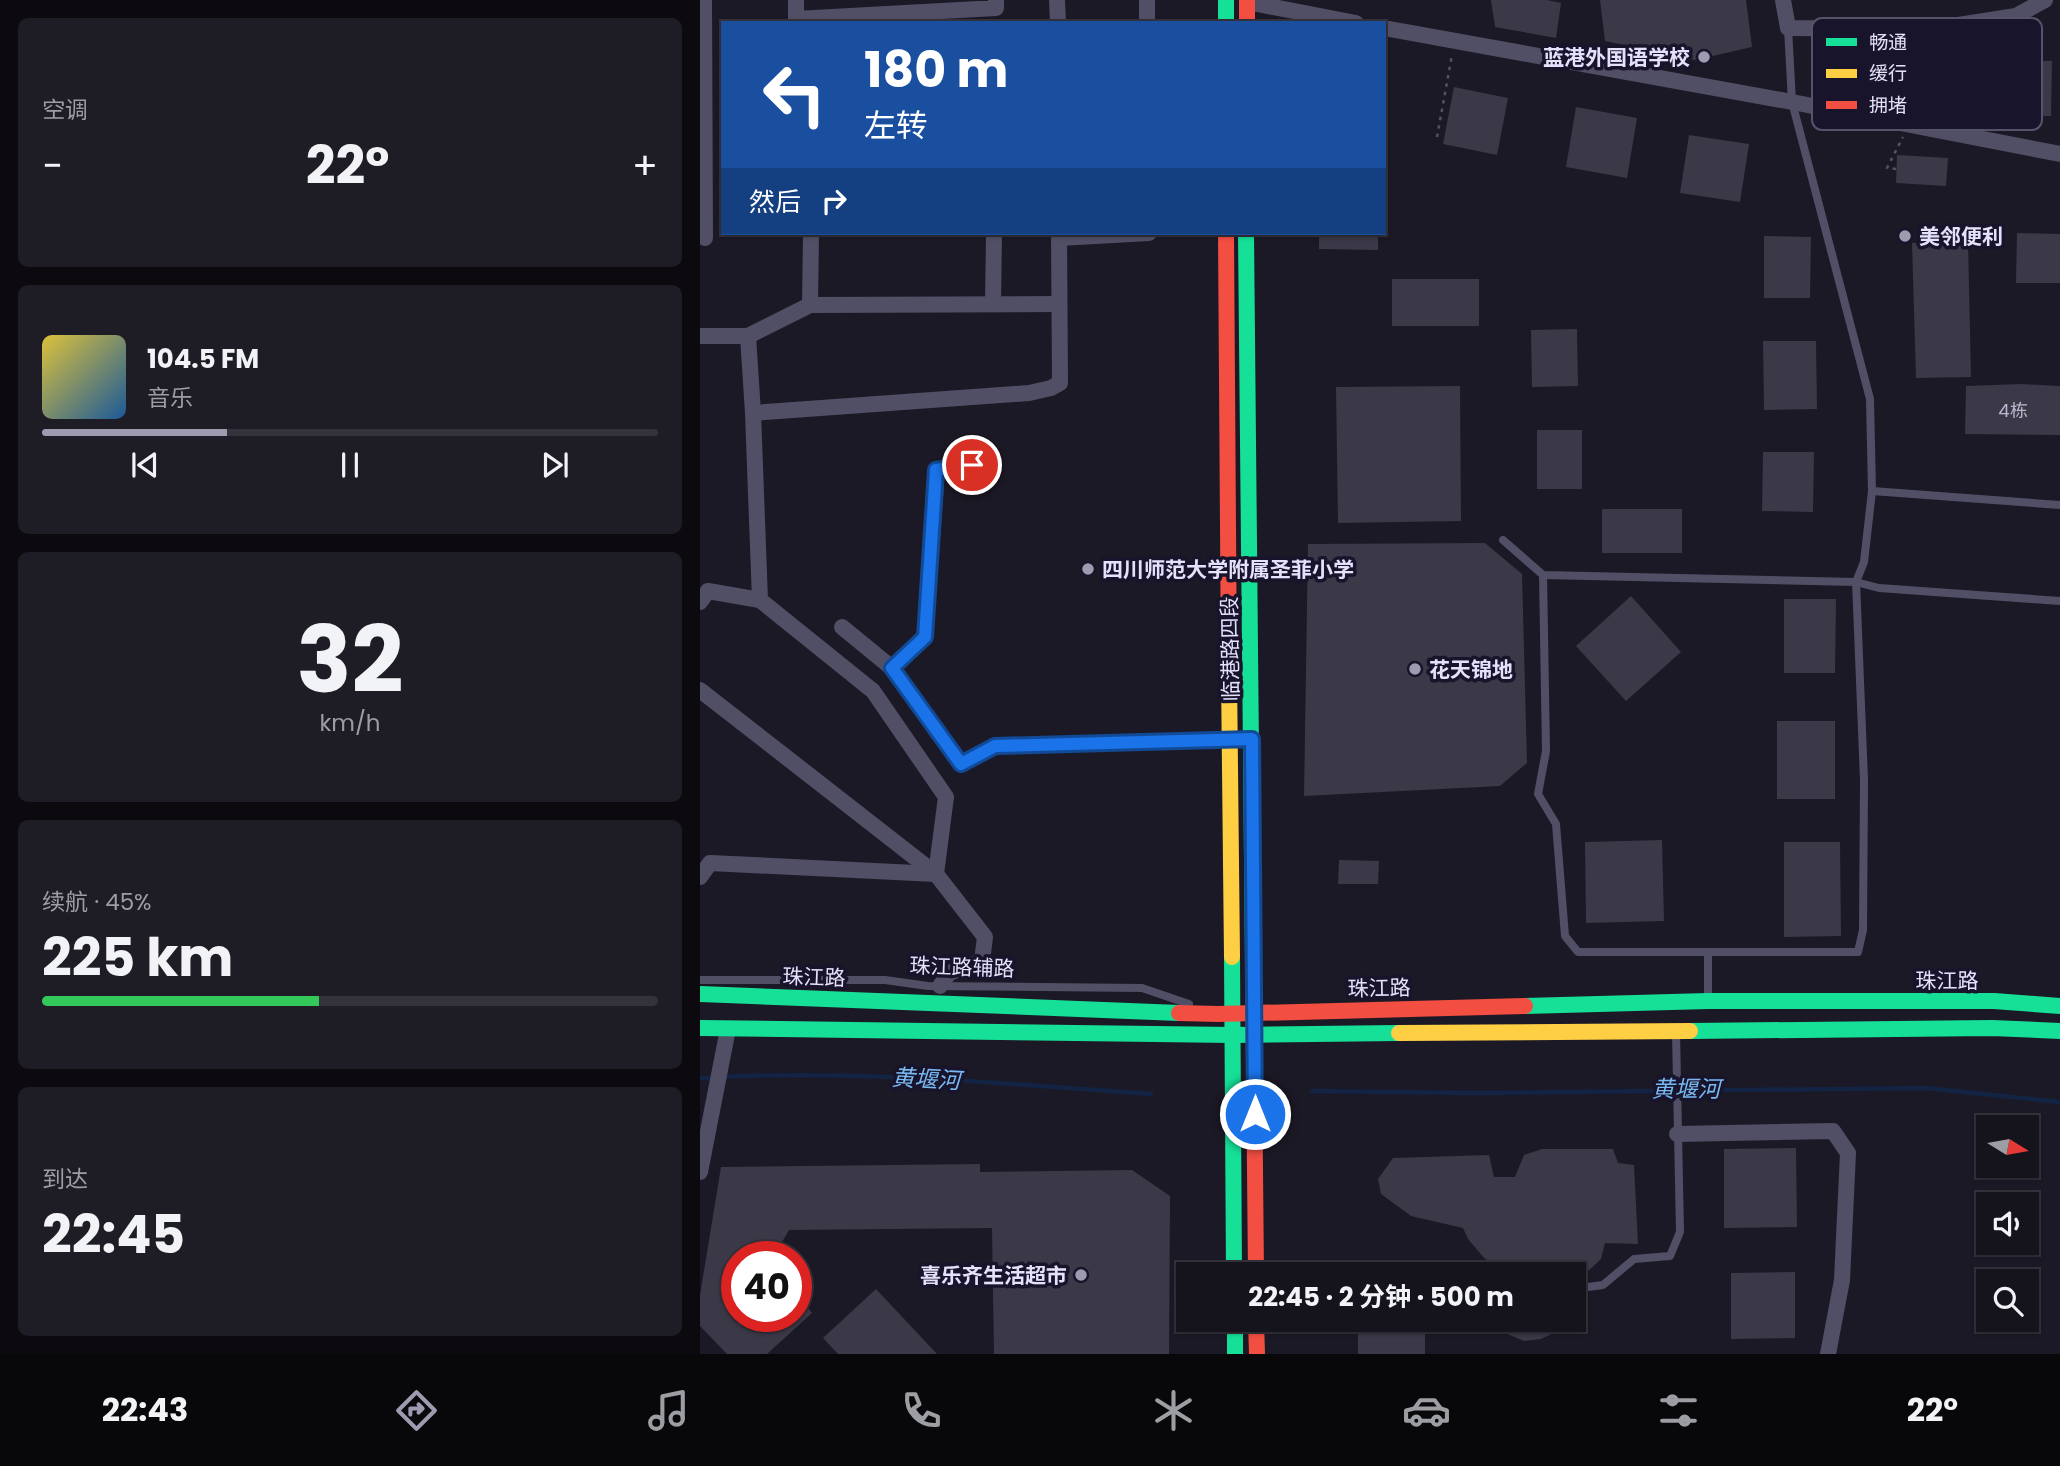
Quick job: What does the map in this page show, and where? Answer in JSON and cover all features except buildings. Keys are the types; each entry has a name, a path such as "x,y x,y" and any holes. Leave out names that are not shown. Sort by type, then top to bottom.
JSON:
{"main road":[{"path":"1226,0 1226,21"},
{"path":"1247,1 1247,21"},
{"name":"临港路四段","path":"1226,235 1231,740 1225,1014 1233,1035 1234,1262"},
{"name":"临港路四段","path":"1246,235 1256,1262"},
{"name":"珠江路","path":"700,994 1225,1014 1708,1001 1993,1001 2060,1006"},
{"path":"700,1028 1233,1035 1992,1028 2060,1031"},
{"path":"1235,1332 1235,1354"},
{"path":"1256,1332 1257,1354"}],"street":[{"path":"704,0 705,237"},
{"path":"796,0 796,21 913,7 996,10"},
{"path":"1057,0 1058,21"},
{"path":"1147,0 1147,21"},
{"path":"1783,0 1788,28 1812,28"},
{"path":"2002,18 2015,16 2045,0"},
{"path":"1247,1 1346,21"},
{"path":"1386,28 1812,106"},
{"path":"1935,130 2060,154"},
{"path":"810,235 810,305"},
{"path":"993,304 994,235"},
{"path":"753,413 1029,393 1060,383 1059,235"},
{"path":"700,336 748,336 810,305 1059,304"},
{"path":"748,336 760,600"},
{"path":"892,668 925,637 936,470 972,465"},
{"path":"700,602 708,592 760,600 873,691 946,797 936,874"},
{"path":"842,627 892,668 961,764 995,746 1252,739"},
{"path":"700,690 936,874 985,937 982,961 949,973 940,986"},
{"path":"700,877 710,863 936,874"},
{"path":"700,1172 728,1028"},
{"path":"1678,1134 1833,1131 1848,1153 1842,1280 1828,1354"}],"lane":[{"path":"1543,575 1546,751 1538,794 1556,824 1564,936 1578,952 1858,951 1863,930 1864,779 1856,582 1864,562 1872,491 1870,399 1793,102 1788,28"},
{"path":"1872,491 2060,505"},
{"path":"1503,540 1543,575 1856,582 1879,588 2060,601"},
{"path":"1708,952 1708,1001"},
{"name":"珠江路辅路","path":"700,980 885,980 940,986 1142,988 1225,1014"},
{"path":"1586,1287 1603,1285 1634,1259 1670,1256 1680,1232 1676,1031"}],"path":[{"path":"1437,137 1455,41"},
{"path":"1896,169 1887,168 1906,130"}],"waterway":[{"name":"黄堰河","path":"722,1077 883,1077 1151,1094"},
{"name":"黄堰河","path":"700,1078 713,1078"},
{"name":"黄堰河","path":"1312,1091 1475,1093 1925,1088 2060,1102"}],"traffic: fast":[{"path":"1226,0 1226,21"},
{"path":"1246,235 1253,961"},
{"path":"1232,957 1234,1262"},
{"path":"700,994 1179,1013"},
{"path":"1525,1006 1708,1001 1994,1001 2060,1006"},
{"path":"700,1028 1233,1035 1399,1033"},
{"path":"1690,1031 1992,1028 2060,1031"},
{"path":"1235,1332 1235,1354"}],"traffic: slow":[{"path":"1229,674 1232,957"},
{"path":"1399,1033 1690,1031"}],"traffic: jam":[{"path":"1247,0 1247,21"},
{"path":"1226,235 1229,674"},
{"path":"1253,961 1256,1262"},
{"path":"1179,1013 1525,1006"},
{"path":"1256,1332 1257,1354"}],"place":[{"name":"蓝港外国语学校","path":"1704,57"},
{"name":"美邻便利","path":"1905,236"},
{"name":"四川师范大学附属圣菲小学","path":"1088,569"},
{"name":"花天锦地","path":"1415,669"},
{"name":"喜乐齐生活超市","path":"1081,1275"}],"route":[{"path":"972,465 936,470 925,637 892,668 961,764 995,746 1252,739 1255,1114"}]}
